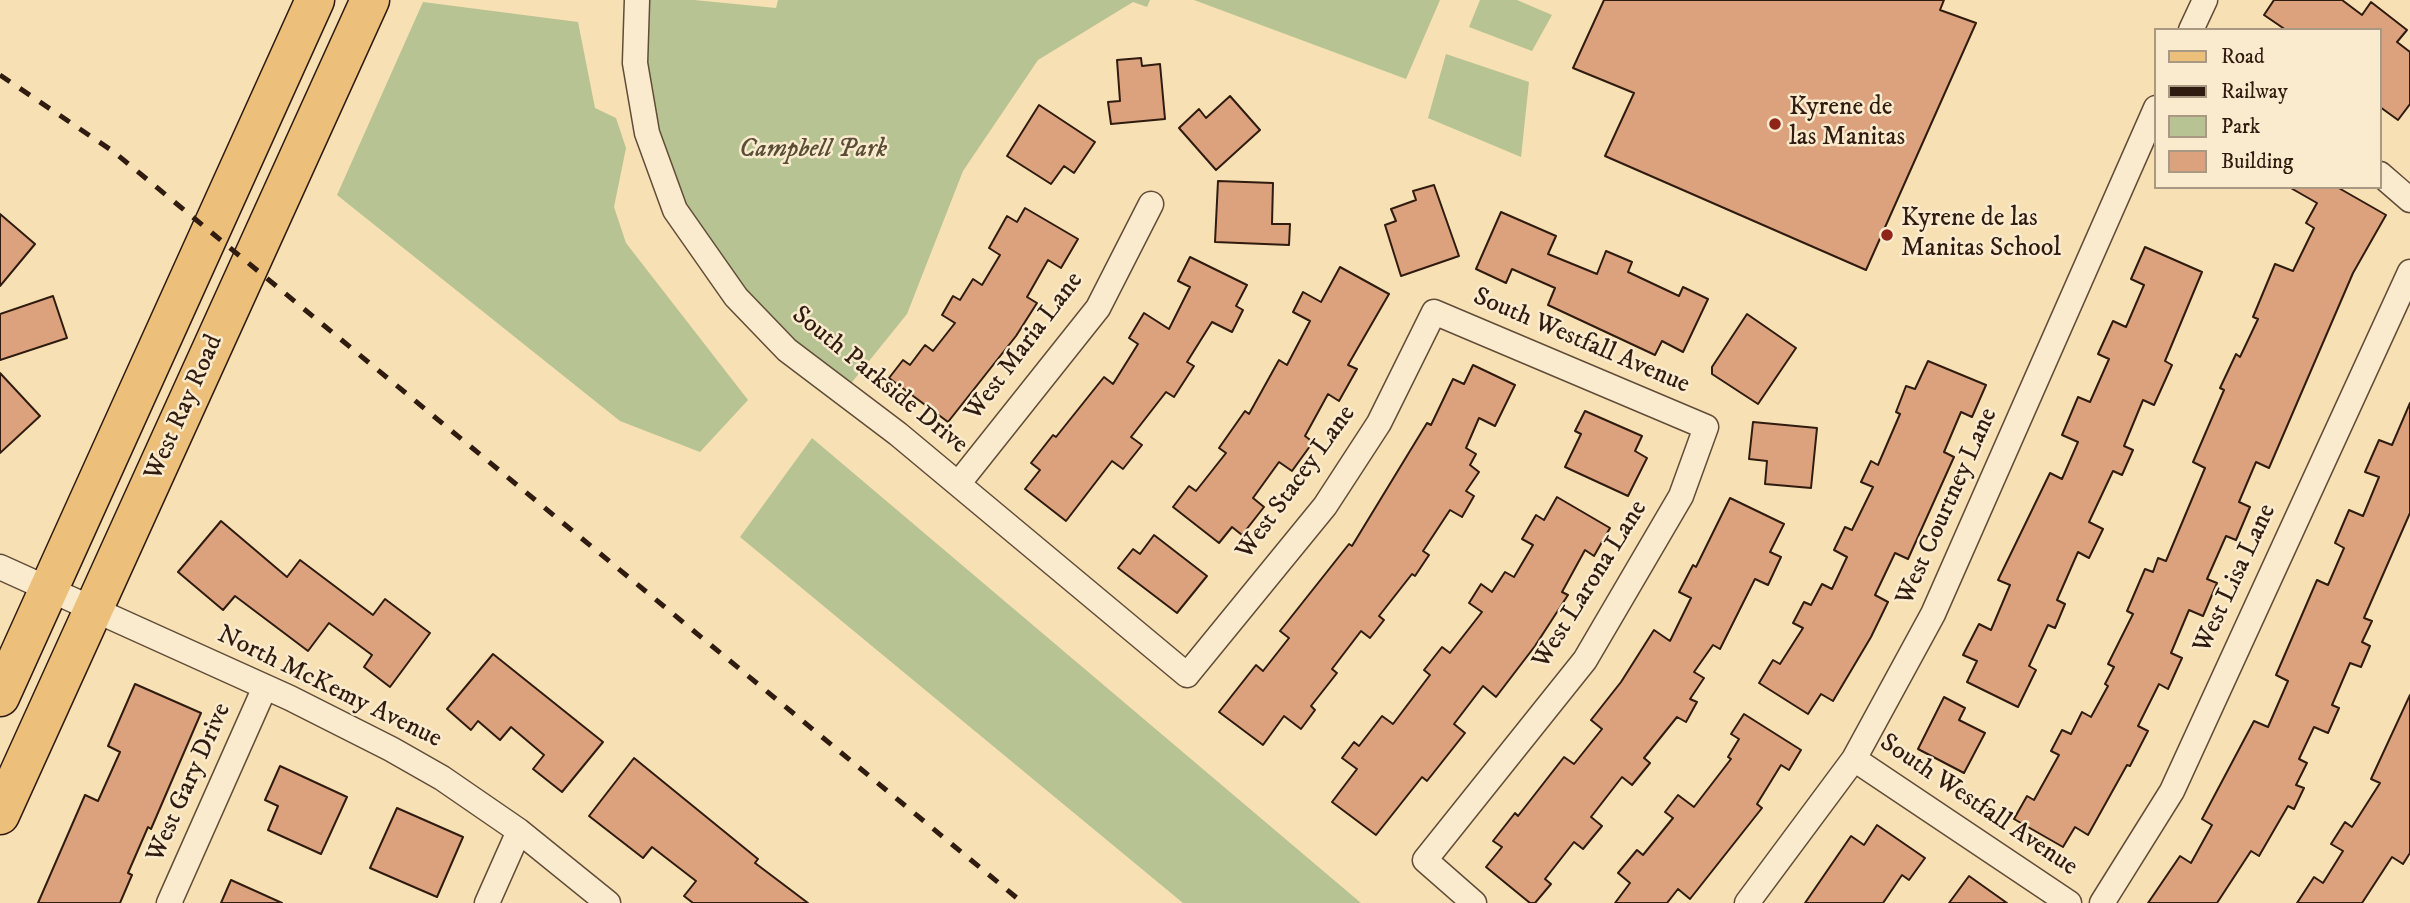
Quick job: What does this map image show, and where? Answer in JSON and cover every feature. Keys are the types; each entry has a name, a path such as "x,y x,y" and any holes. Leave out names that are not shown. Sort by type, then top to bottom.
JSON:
{"main road":[{"name":"West Ray Road","path":"0,697 315,0"},
{"name":"West Ray Road","path":"0,815 370,0"}],"street":[{"name":"South Parkside Drive","path":"637,0 635,63 647,133 675,210 736,297 787,350 898,434 1187,675"},
{"path":"2192,28 2205,0"},
{"name":"West Courtney Lane","path":"1747,903 1854,759 1933,614 2154,113"},
{"path":"2382,176 2410,201"},
{"name":"West Maria Lane","path":"958,484 1098,307 1150,204"},
{"name":"West Lisa Lane","path":"2102,903 2172,791 2410,272"},
{"name":"South Westfall Avenue","path":"1434,312 1706,427"},
{"name":"West Stacey Lane","path":"1187,675 1325,506 1379,424 1434,312"},
{"name":"West Larona Lane","path":"1474,903 1425,860 1585,660 1681,496 1706,427"},
{"name":"North McKemy Avenue","path":"0,567 265,687 412,760 519,831 608,903"},
{"name":"West Gary Drive","path":"169,903 265,687"},
{"name":"South Westfall Avenue","path":"1854,759 2069,903"},
{"path":"487,903 519,831"}],"green space":[{"name":"Campbell Park","path":"637,0 694,0 776,8 778,0 1150,0 1147,7 1133,2 1038,60 963,171 907,314 844,392 787,350 675,210 647,133"},
{"path":"1194,0 1440,0 1406,79"},
{"path":"1480,0 1517,0 1552,15 1532,51 1469,27"},
{"path":"423,2 578,22 595,108 616,118 626,148 614,207 626,243 748,400 700,452 620,421 337,195"},
{"path":"1446,54 1529,82 1521,157 1428,118"},
{"path":"812,438 1361,903 1183,903 740,537"}],"building":[{"name":"Kyrene de las Manitas","path":"1604,0 1944,0 1940,10 1976,23 1866,270 1605,156 1634,93 1573,68"},
{"path":"2274,0 2342,0 2362,15 2371,2 2407,30 2397,42 2410,52 2410,104 2398,120 2382,108 2382,28 2283,28 2264,15"},
{"path":"1141,58 1142,66 1160,64 1165,119 1111,124 1108,102 1120,101 1117,60"},
{"path":"1230,96 1260,130 1216,170 1179,128 1199,109 1206,118"},
{"path":"1039,105 1095,142 1074,173 1064,166 1051,184 1007,156"},
{"path":"1218,181 1273,183 1272,224 1290,224 1289,245 1215,242"},
{"path":"1434,185 1459,256 1401,276 1385,225 1396,221 1391,209 1416,200 1413,191"},
{"path":"2292,189 2340,189 2386,215 2353,273 2269,468 2256,462 2239,502 2250,507 2236,540 2226,536 2207,579 2217,583 2203,616 2189,610 2171,653 2182,658 2168,689 2159,684 2138,726 2148,731 2088,835 2075,827 2063,847 2014,819 2027,796 2034,800 2059,755 2051,751 2062,730 2071,734 2082,712 2091,717 2108,686 2105,684 2114,667 2108,664 2133,614 2127,611 2145,569 2153,572 2158,558 2166,561 2205,468 2193,462 2224,390 2220,388 2236,354 2240,357 2258,319 2253,317 2275,264 2293,271 2314,228 2306,223 2317,203"},
{"path":"1025,208 1078,239 1061,268 1048,260 1027,297 1037,303 1016,336 948,422 889,378 903,360 910,365 925,345 933,351 955,323 942,315 953,296 960,300 973,279 982,285 1000,255 989,248 1007,216 1017,222"},
{"path":"1501,212 1556,236 1548,254 1597,274 1606,251 1632,262 1628,272 1679,296 1683,287 1708,299 1683,352 1662,341 1655,355 1548,305 1555,288 1512,269 1506,283 1476,269"},
{"path":"0,214 35,244 0,286"},
{"path":"2145,247 2202,272 2165,361 2172,365 2154,405 2143,400 2124,446 2133,450 2122,475 2113,471 2089,522 2103,529 2089,558 2078,552 2057,600 2065,604 2055,628 2048,625 2029,666 2036,670 2018,707 1967,682 1977,661 1963,655 1979,624 1991,630 2010,585 1998,580 2050,473 2062,479 2078,442 2062,435 2078,397 2090,402 2109,359 2098,354 2113,321 2126,327 2144,285 2131,279"},
{"path":"1190,257 1247,285 1236,306 1243,310 1232,332 1212,322 1187,362 1194,366 1174,397 1166,392 1131,437 1142,445 1123,469 1112,461 1066,521 1025,489 1040,470 1031,463 1053,435 1056,437 1104,377 1113,384 1138,344 1129,338 1144,313 1169,329 1190,287 1178,281"},
{"path":"1340,267 1389,294 1348,365 1357,369 1339,401 1328,394 1305,436 1313,442 1292,471 1279,462 1253,498 1264,507 1242,535 1232,527 1219,543 1173,507 1189,486 1196,491 1226,453 1219,448 1245,411 1249,414 1279,360 1287,365 1310,321 1293,312 1303,292 1321,302"},
{"path":"53,296 67,338 0,360 0,314"},
{"path":"1747,314 1796,348 1758,404 1712,374 1712,367"},
{"path":"1928,361 1986,385 1972,417 1961,412 1944,452 1954,457 1908,559 1895,553 1875,595 1888,602 1871,637 1833,701 1821,694 1808,714 1759,683 1773,660 1780,664 1803,628 1793,623 1804,602 1811,605 1822,584 1832,589 1847,557 1834,550 1845,527 1852,530 1873,487 1861,482 1871,461 1878,465 1900,414 1896,412 1906,386 1915,389"},
{"path":"1473,365 1515,385 1495,426 1479,418 1466,448 1476,454 1470,465 1479,472 1466,491 1474,496 1462,517 1450,510 1423,551 1429,555 1415,576 1412,574 1379,616 1384,620 1370,638 1361,631 1332,669 1337,673 1311,706 1315,710 1301,729 1284,716 1263,745 1219,712 1256,665 1263,671 1289,638 1280,631 1349,544 1352,546 1427,423 1431,425 1453,379 1464,384"},
{"path":"0,373 40,416 0,453"},
{"path":"2410,403 2410,513 2364,618 2372,621 2362,642 2370,646 2361,667 2350,663 2332,705 2339,708 2328,733 2314,727 2299,759 2307,763 2296,785 2304,788 2294,809 2288,806 2259,856 2251,851 2217,903 2148,903 2180,856 2191,863 2212,825 2202,819 2254,721 2268,727 2288,681 2276,675 2317,580 2328,585 2344,548 2335,543 2349,510 2363,516 2379,477 2365,472 2379,440 2392,445"},
{"path":"1585,411 1642,436 1635,451 1647,458 1628,496 1565,467 1581,434 1575,431"},
{"path":"1753,422 1817,428 1811,488 1765,484 1767,461 1749,459"},
{"path":"1557,497 1610,528 1594,556 1585,550 1562,592 1568,595 1535,646 1496,697 1483,686 1454,724 1465,733 1427,781 1422,777 1376,835 1332,802 1357,769 1342,758 1354,742 1359,746 1382,716 1393,724 1430,675 1424,670 1442,647 1450,653 1482,612 1469,603 1481,584 1492,592 1505,572 1514,577 1533,545 1522,539 1536,515 1544,520"},
{"path":"1730,498 1784,524 1770,552 1781,557 1768,585 1755,579 1720,649 1713,645 1694,672 1704,678 1690,699 1697,702 1686,722 1677,717 1644,758 1650,763 1632,785 1622,777 1591,817 1602,826 1583,849 1574,842 1545,879 1551,884 1535,903 1530,903 1486,867 1502,847 1493,841 1515,813 1518,816 1564,757 1574,764 1602,729 1591,720 1621,682 1654,630 1670,641 1691,598 1679,592 1693,565 1696,567"},
{"path":"221,521 287,577 300,560 373,615 385,599 430,633 390,687 364,667 372,655 329,623 308,651 235,596 223,610 178,572"},
{"path":"1154,535 1207,576 1177,613 1118,568 1133,549 1140,554"},
{"path":"493,654 603,742 562,792 533,769 544,755 511,727 500,740 478,721 471,730 447,709"},
{"path":"135,684 201,713 151,829 148,827 128,873 132,875 120,903 38,903 85,795 98,801 120,752 108,746"},
{"path":"2410,695 2410,853 2403,864 2392,857 2362,903 2297,903 2314,877 2323,883 2343,851 2331,844 2345,822 2352,827 2380,783 2371,779"},
{"path":"1944,697 1965,708 1959,720 1985,733 1964,773 1918,749"},
{"path":"1744,714 1801,750 1789,770 1781,765 1757,804 1762,808 1690,899 1678,889 1667,903 1615,903 1630,883 1618,873 1637,850 1643,855 1673,818 1665,812 1678,795 1694,807 1731,759 1728,757 1739,739 1731,734"},
{"path":"634,758 758,859 755,863 808,903 693,903 684,896 696,881 652,847 643,858 589,816"},
{"path":"280,766 347,797 321,854 268,830 278,806 265,800"},
{"path":"397,808 463,837 437,897 370,868"},
{"path":"1877,825 1925,858 1909,880 1902,875 1883,903 1805,903 1851,836 1864,845"},
{"path":"1969,876 2007,903 1949,903"},
{"path":"231,880 282,903 221,903"}],"railway":[{"path":"0,75 114,152 1023,903"}],"place":[{"name":"Kyrene de las Manitas","path":"1775,124"},
{"name":"Kyrene de las Manitas School","path":"1887,235"}]}
